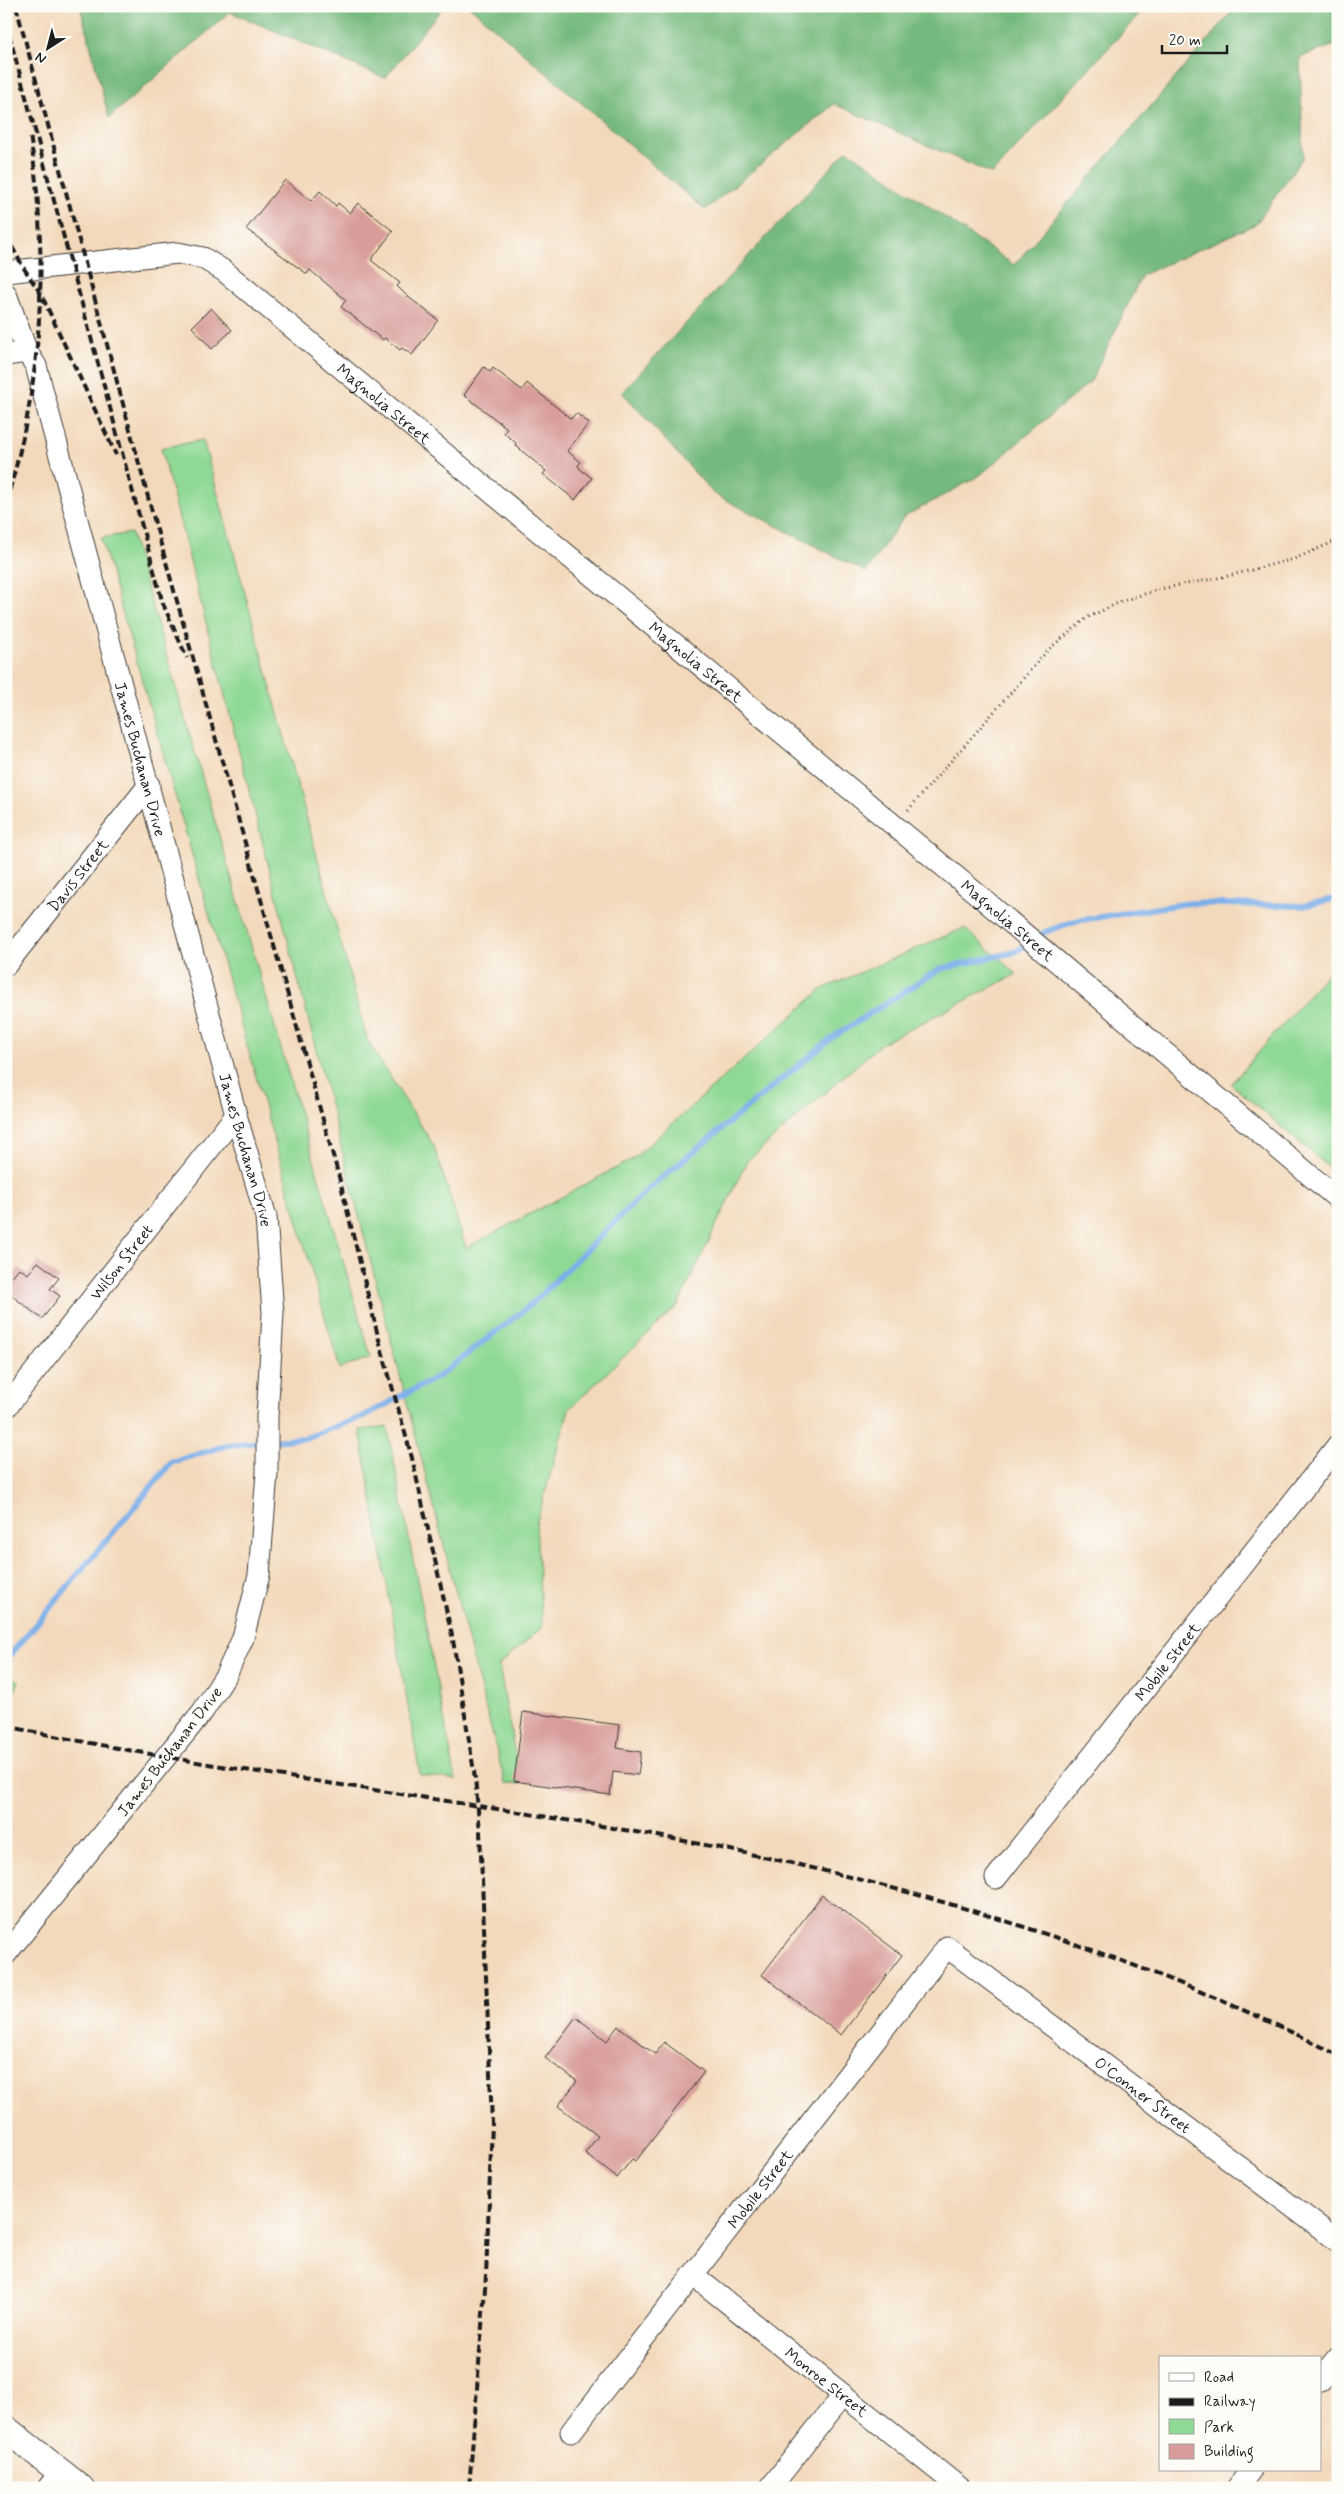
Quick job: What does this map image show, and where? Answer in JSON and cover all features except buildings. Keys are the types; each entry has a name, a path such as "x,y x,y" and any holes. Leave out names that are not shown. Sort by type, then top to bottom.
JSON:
{"street":[{"name":"Magnolia Street","path":"6,272 178,253 203,258 210,262 232,278 1021,931 1338,1199"},
{"name":"James Buchanan Drive","path":"6,294 27,352 36,366 236,1116 266,1217 273,1313 267,1418 267,1474 259,1575 243,1638 226,1675 203,1711 169,1756 6,1954"},
{"path":"6,355 27,352"},
{"name":"Davis Street","path":"6,965 149,785"},
{"name":"Wilson Street","path":"6,1408 236,1116"},
{"name":"Mobile Street","path":"996,1878 1338,1445"},
{"name":"Mobile Street","path":"571,2432 947,1947"},
{"name":"O'Conner Street","path":"947,1947 1338,2241"},
{"name":"Monroe Street","path":"693,2275 960,2488"},
{"path":"1322,2378 1338,2358"},
{"path":"770,2488 843,2395"},
{"path":"6,2429 54,2480 81,2488"},
{"path":"1238,2488 1250,2472"}],"path":[{"path":"894,826 1049,649 1088,618 1122,600 1160,589 1228,576 1294,559 1338,540"}],"green space":[{"path":"80,6 444,6 385,78 230,12 109,118"},
{"path":"469,6 1147,6 992,174 834,104 705,210"},
{"path":"1237,6 1338,6 1338,44 1300,57 1303,157 1256,224 1142,275 1091,381 979,476 904,517 866,572 714,494 622,392 847,150 1014,265"},
{"path":"203,440 368,1042 434,1146 466,1248 633,1159 822,989 964,928 1017,974 882,1043 747,1161 678,1305 569,1409 536,1524 542,1627 499,1665 520,1784 505,1783 161,448"},
{"path":"131,533 371,1357 340,1369 101,538"},
{"path":"1338,961 1338,1175 1231,1084"},
{"path":"387,1426 456,1780 420,1775 360,1430"},
{"path":"6,1674 19,1681 6,1712"}],"waterway":[{"path":"6,1660 172,1462 228,1445 305,1438 364,1416 439,1376 533,1303 646,1191 833,1037 940,969 1015,952 1045,932 1075,921 1189,903 1303,906 1338,898"}],"railway":[{"path":"16,6 155,523 338,1173 378,1336 412,1458 453,1640 475,1778 480,1831 492,2123 486,2276 469,2488"},
{"path":"6,23 163,604 187,658"},
{"path":"6,502 28,411 35,366 39,320 41,274 39,228 36,181 30,135"},
{"path":"6,236 41,294 116,455"},
{"path":"6,1726 178,1759 609,1827 777,1860 859,1879 1024,1927 1105,1955 1185,1985 1263,2019 1338,2055"}]}
